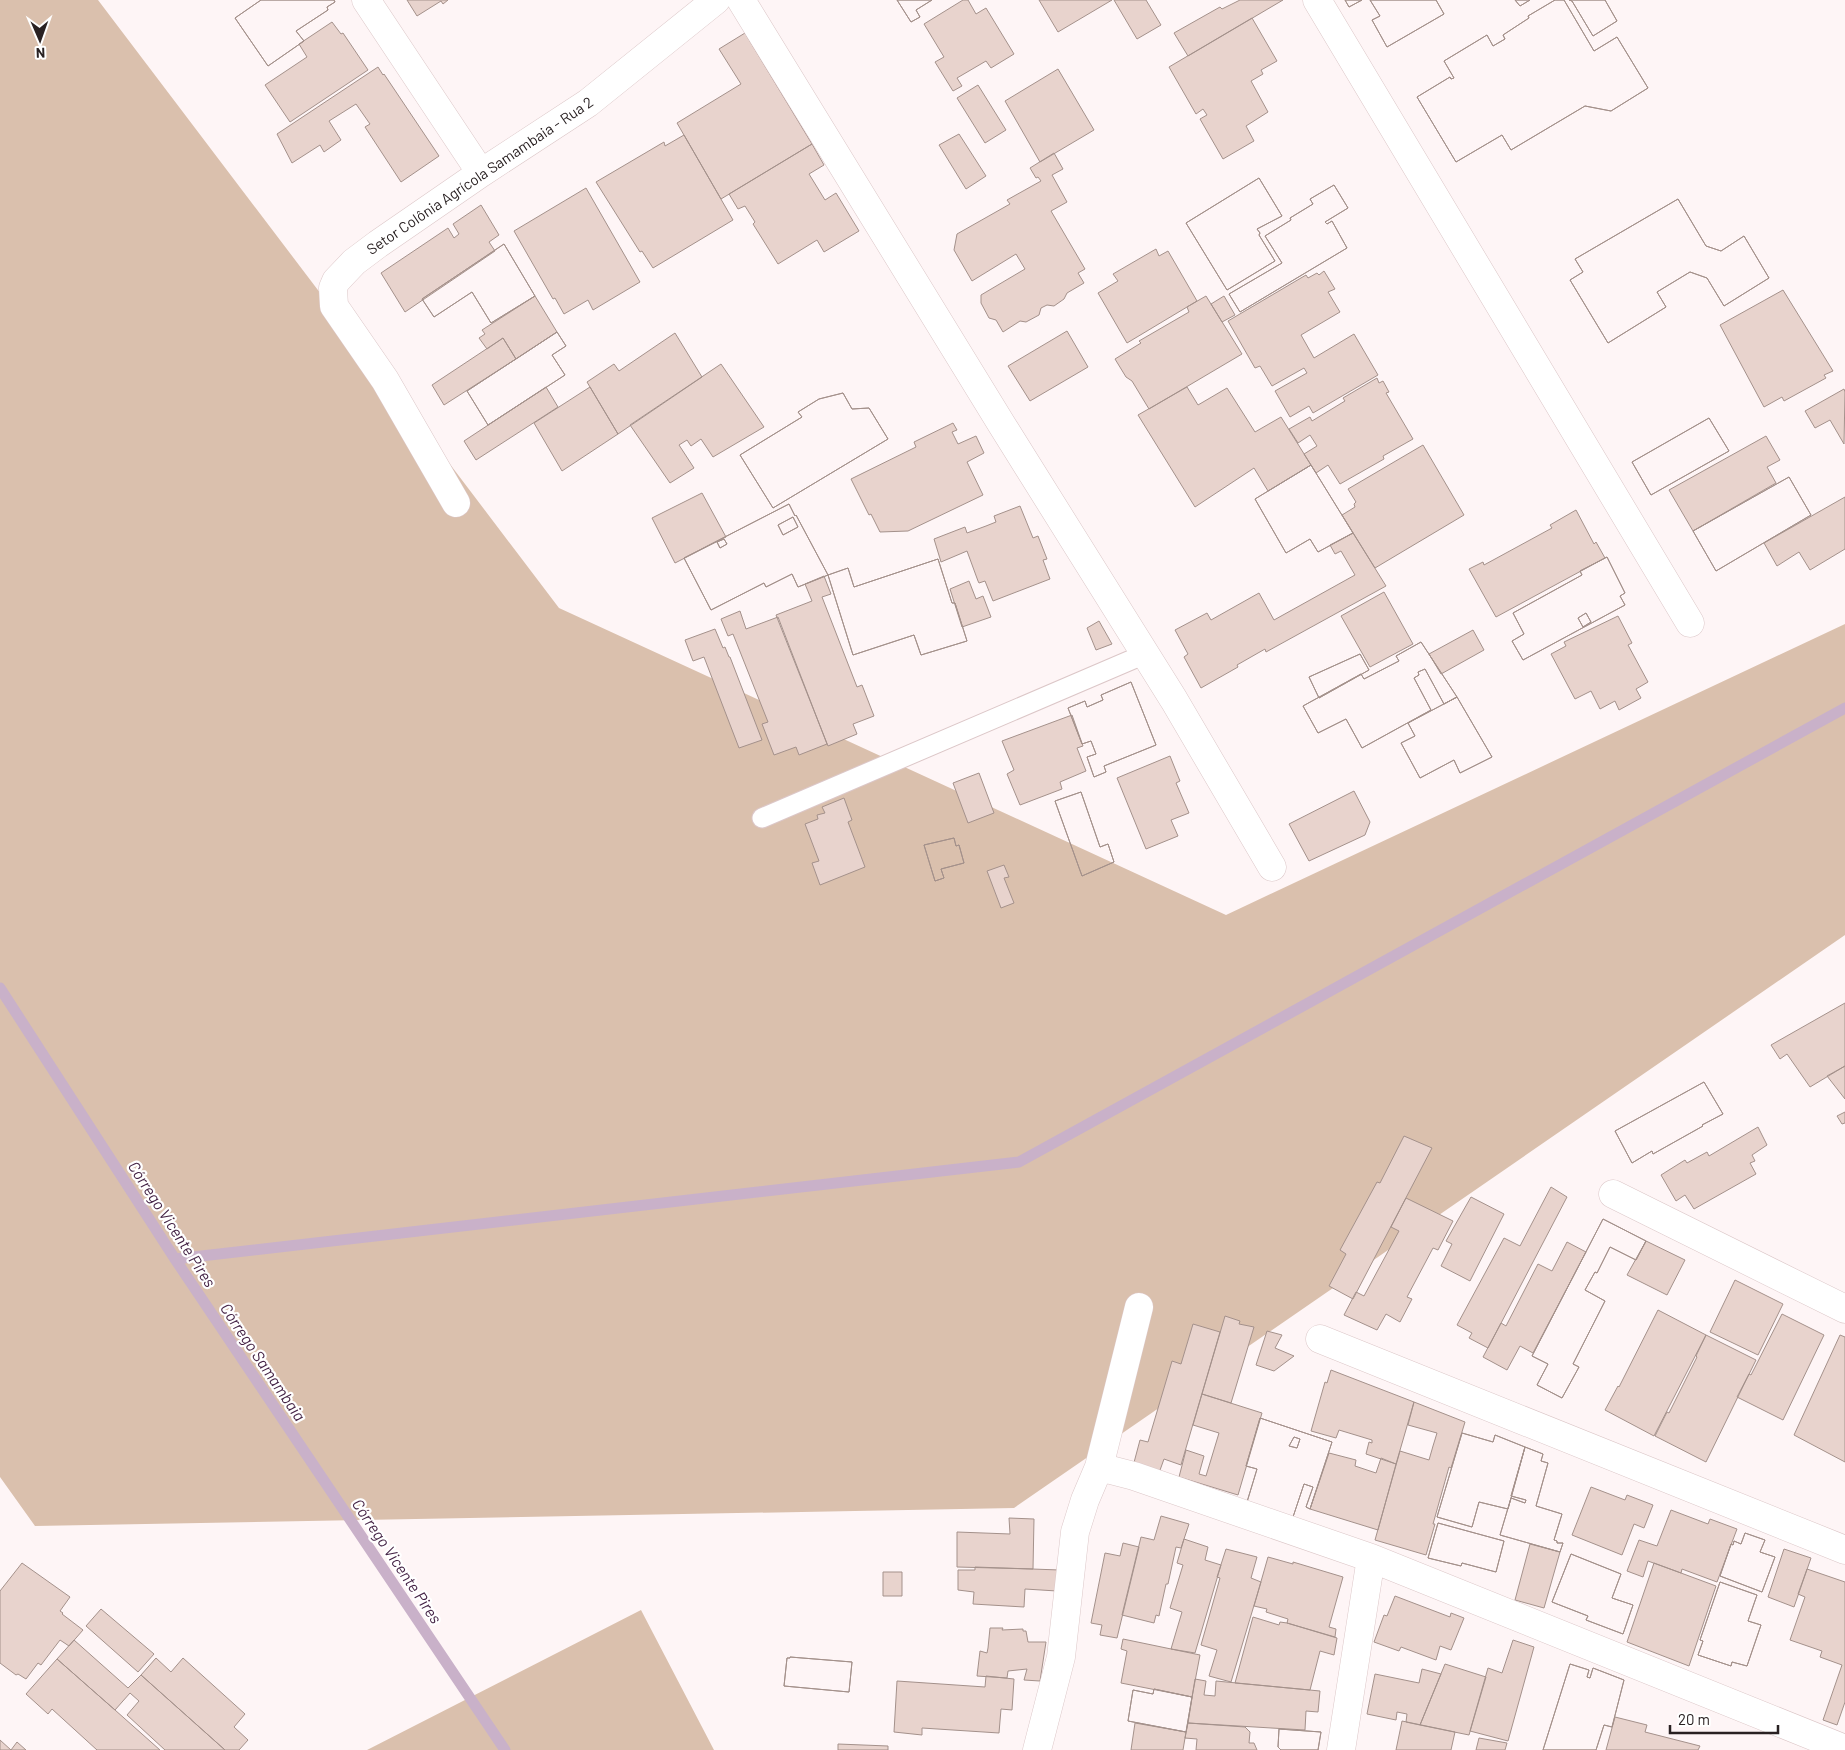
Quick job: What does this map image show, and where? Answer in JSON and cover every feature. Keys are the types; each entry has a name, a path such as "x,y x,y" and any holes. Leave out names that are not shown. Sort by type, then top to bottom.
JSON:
{"street":[{"path":"366,0 481,173"},
{"name":"Setor Colônia Agrícola Samambaia - Rua 2","path":"456,503 385,380 334,306 333,288 336,281 360,258 481,173 588,103 716,0"},
{"path":"741,0 1145,654 1272,867"},
{"path":"1317,0 1690,623"},
{"path":"1613,1194 1845,1309"},
{"path":"1037,1750 1061,1657 1075,1532 1085,1500 1099,1466 1139,1307"},
{"path":"1320,1339 1845,1550"},
{"path":"1099,1466 1134,1476 1371,1558 1845,1749"},
{"path":"1341,1750 1371,1558"}],"lane":[{"path":"762,818 1145,654"}],"shaded area":[{"path":"0,0 98,0 559,608 1226,915 1845,624 1845,935 1014,1508 35,1526 0,1477"},
{"path":"641,1610 714,1750 367,1750"}],"building":[{"path":"261,0 334,0 335,2 327,7 328,10 296,31 304,41 268,66 235,18"},
{"path":"261,0 334,0 335,2 327,7 328,10 296,31 304,41 268,66 235,18"},
{"path":"407,0 448,0 443,4 441,1 417,16"},
{"path":"897,0 932,0 916,10 920,17 911,22"},
{"path":"897,0 932,0 916,10 920,17 911,22"},
{"path":"963,0 968,0 976,14 986,8 1014,54 991,68 986,61 957,78 962,86 953,91 935,62 944,57 924,24"},
{"path":"1039,0 1112,0 1058,32"},
{"path":"1114,0 1146,0 1161,25 1137,39"},
{"path":"1240,0 1283,0 1188,56 1174,33 1220,7 1222,9"},
{"path":"1345,0 1362,0 1349,7"},
{"path":"1345,0 1362,0 1349,7"},
{"path":"1370,0 1436,0 1444,14 1387,47 1372,20 1380,16"},
{"path":"1370,0 1436,0 1444,14 1387,47 1372,20 1380,16"},
{"path":"1515,0 1530,0 1520,6"},
{"path":"1515,0 1530,0 1520,6"},
{"path":"1555,0 1564,0 1594,51 1617,37 1648,88 1611,111 1585,106 1511,150 1502,135 1456,162 1417,97 1450,77 1451,79 1454,78 1444,61 1487,35 1493,46 1505,39 1503,35 1529,18 1528,16"},
{"path":"1555,0 1564,0 1594,51 1617,37 1648,88 1611,111 1585,106 1511,150 1502,135 1456,162 1417,97 1450,77 1451,79 1454,78 1444,61 1487,35 1493,46 1505,39 1503,35 1529,18 1528,16"},
{"path":"1569,0 1605,0 1617,21 1593,36 1572,1"},
{"path":"1569,0 1605,0 1617,21 1593,36 1572,1"},
{"path":"1252,18 1277,61 1261,70 1263,74 1251,81 1268,112 1246,126 1254,141 1223,159 1200,119 1207,115 1203,109 1196,114 1169,67"},
{"path":"332,22 341,34 343,33 368,70 290,122 265,85 307,57 299,44"},
{"path":"745,33 812,144 721,199 677,123 741,84 719,49"},
{"path":"378,67 439,156 401,182 365,127 370,124 356,104 329,121 341,140 324,152 320,145 292,163 277,134"},
{"path":"1058,69 1094,130 1040,162 1005,101"},
{"path":"978,85 1006,130 985,143 957,98"},
{"path":"959,134 986,176 966,189 939,145"},
{"path":"684,135 733,220 653,268 642,251 640,252 596,182 664,142 665,146"},
{"path":"812,144 824,165 809,174 825,200 836,193 859,231 824,252 817,240 778,264 753,224 755,222 745,206 738,209 729,194"},
{"path":"1054,153 1063,169 1052,175 1067,202 1051,211 1085,269 1078,273 1084,283 1067,293 1064,299 1054,306 1047,305 1041,308 1039,315 1026,322 1020,321 1003,332 996,320 989,318 981,303 981,295 1025,269 1016,254 972,281 954,250 957,234 1010,204 1007,200 1041,181 1038,177 1036,178 1030,168"},
{"path":"1259,178 1282,216 1257,229 1275,261 1227,290 1186,223"},
{"path":"1259,178 1282,216 1257,229 1275,261 1227,290 1186,223"},
{"path":"1334,185 1348,208 1325,222 1327,224 1332,221 1347,248 1240,312 1229,294 1282,263 1265,236 1313,204 1310,199"},
{"path":"1334,185 1348,208 1325,222 1327,224 1332,221 1347,248 1240,312 1229,294 1282,263 1265,236 1313,204 1310,199"},
{"path":"586,188 640,282 593,310 588,300 564,314 555,298 553,299 514,231"},
{"path":"1678,199 1706,246 1721,251 1744,236 1769,278 1724,306 1707,278 1690,272 1657,292 1666,307 1608,343 1570,280 1583,272 1575,259"},
{"path":"1678,199 1706,246 1721,251 1744,236 1769,278 1724,306 1707,278 1690,272 1657,292 1666,307 1608,343 1570,280 1583,272 1575,259"},
{"path":"481,205 499,235 489,242 495,251 405,312 381,273 448,228 454,238 459,234 453,224"},
{"path":"504,244 535,296 491,323 472,292 434,317 422,299"},
{"path":"504,244 535,296 491,323 472,292 434,317 422,299"},
{"path":"1156,249 1159,256 1168,251 1197,301 1127,343 1098,293 1118,281 1113,274"},
{"path":"1324,271 1335,289 1328,292 1340,312 1301,335 1314,358 1354,334 1378,375 1313,413 1309,406 1290,417 1275,391 1307,373 1304,368 1272,386 1260,366 1255,368 1228,321 1306,275 1308,278 1317,273 1319,275"},
{"path":"1783,290 1833,371 1824,375 1826,378 1784,401 1782,397 1764,407 1720,325"},
{"path":"535,296 557,332 516,359 503,338 487,349 479,338 485,334 482,330"},
{"path":"1206,296 1242,354 1149,409 1132,381 1126,377 1115,359 1141,343 1139,341 1189,312 1187,307"},
{"path":"1224,296 1235,315 1222,322 1211,304"},
{"path":"1067,331 1088,367 1030,401 1008,366"},
{"path":"557,332 566,346 552,355 565,375 488,425 467,391"},
{"path":"557,332 566,346 552,355 565,375 488,425 467,391"},
{"path":"675,333 702,377 618,434 587,382 614,364 619,371"},
{"path":"503,338 516,359 444,405 432,385"},
{"path":"721,364 764,427 713,457 701,439 691,446 687,440 679,445 694,468 670,483 630,425"},
{"path":"1377,378 1379,383 1383,381 1389,392 1386,393 1413,439 1383,456 1384,459 1340,484 1328,465 1316,473 1304,454 1317,446 1310,435 1298,443 1289,429 1310,417 1312,421 1345,401 1343,398"},
{"path":"546,387 558,407 476,460 464,441"},
{"path":"590,387 618,434 562,471 534,423"},
{"path":"1187,387 1198,405 1227,388 1255,432 1281,417 1311,465 1268,491 1254,468 1195,507 1138,415"},
{"path":"1844,389 1844,444 1830,420 1815,428 1805,411"},
{"path":"843,393 852,409 869,408 888,439 773,508 740,455 802,417 798,412 819,399"},
{"path":"843,393 852,409 869,408 888,439 773,508 740,455 802,417 798,412 819,399"},
{"path":"1709,418 1729,451 1651,495 1632,462"},
{"path":"1709,418 1729,451 1651,495 1632,462"},
{"path":"953,423 957,430 952,432 958,444 976,436 984,453 967,462 983,495 908,531 880,532 851,479 916,447 914,442"},
{"path":"1766,436 1780,460 1767,467 1776,483 1693,531 1669,490"},
{"path":"1423,445 1464,515 1375,568 1342,515 1355,507 1354,504 1356,502 1348,489"},
{"path":"1311,465 1353,533 1318,552 1310,539 1286,553 1255,499"},
{"path":"1311,465 1353,533 1318,552 1310,539 1286,553 1255,499"},
{"path":"1789,477 1811,515 1716,571 1693,531"},
{"path":"1789,477 1811,515 1716,571 1693,531"},
{"path":"702,493 726,537 675,563 652,518"},
{"path":"1845,497 1845,549 1810,570 1799,552 1777,566 1764,543"},
{"path":"789,504 828,575 798,587 792,574 766,587 764,583 711,610 684,558","holes":["793,517 798,527 783,535 778,525","724,539 727,544 720,548 717,542"]},
{"path":"789,504 828,575 798,587 792,574 766,587 764,583 711,610 684,558","holes":["793,517 798,527 783,535 778,525","724,539 727,544 720,548 717,542"]},
{"path":"1020,506 1033,538 1038,536 1047,559 1043,560 1050,579 993,601 985,581 979,583 967,551 941,562 934,539 965,527 967,533 986,526 996,522 994,516"},
{"path":"1576,510 1594,544 1596,542 1605,558 1496,617 1469,569 1483,562 1484,565 1552,528 1550,525"},
{"path":"1353,533 1386,586 1266,652 1265,649 1201,688 1184,657 1188,654 1175,630 1207,613 1211,620 1259,593 1274,620 1355,575 1341,551 1335,554 1330,545"},
{"path":"1607,557 1625,593 1620,596 1625,605 1523,660 1512,641 1524,634 1513,613 1582,575 1580,571","holes":["1586,613 1591,622 1583,627 1578,618"]},
{"path":"1607,557 1625,593 1620,596 1625,605 1523,660 1512,641 1524,634 1513,613 1582,575 1580,571","holes":["1586,613 1591,622 1583,627 1578,618"]},
{"path":"938,559 967,641 921,655 914,635 853,655 828,575 848,568 854,587"},
{"path":"938,559 967,641 921,655 914,635 853,655 828,575 848,568 854,587"},
{"path":"824,576 831,594 822,597 857,687 862,685 874,716 853,724 857,734 828,746 776,615 812,601 805,584"},
{"path":"969,581 976,599 983,596 991,617 962,627 950,589"},
{"path":"1384,592 1413,644 1370,667 1341,616"},
{"path":"740,611 746,629 778,617 827,744 799,755 796,747 774,755 762,724 768,722 733,634 728,636 721,619"},
{"path":"1618,616 1632,643 1628,645 1648,682 1636,689 1641,698 1619,710 1615,701 1600,709 1591,691 1575,699 1551,654 1566,646 1564,642"},
{"path":"1099,621 1112,644 1096,650 1087,628"},
{"path":"715,629 723,648 725,647 730,657 762,740 739,748 704,657 693,661 685,640"},
{"path":"1473,630 1484,650 1441,674 1429,654"},
{"path":"1421,642 1457,697 1444,704 1425,669 1418,672 1419,675 1414,678 1431,710 1362,748 1346,719 1318,733 1303,706 1361,674 1364,679 1399,661 1396,656"},
{"path":"1421,642 1457,697 1444,704 1425,669 1418,672 1419,675 1414,678 1431,710 1362,748 1346,719 1318,733 1303,706 1361,674 1364,679 1399,661 1396,656"},
{"path":"1360,654 1369,670 1319,698 1309,677"},
{"path":"1360,654 1369,670 1319,698 1309,677"},
{"path":"1131,682 1156,745 1104,766 1106,772 1094,777 1087,757 1096,754 1091,741 1082,744 1068,708 1085,701 1087,707 1103,700 1101,695"},
{"path":"1131,682 1156,745 1104,766 1106,772 1094,777 1087,757 1096,754 1091,741 1082,744 1068,708 1085,701 1087,707 1103,700 1101,695"},
{"path":"1457,697 1492,757 1460,773 1454,760 1420,778 1401,743 1415,736 1408,723"},
{"path":"1457,697 1492,757 1460,773 1454,760 1420,778 1401,743 1415,736 1408,723"},
{"path":"1072,715 1083,746 1077,748 1086,771 1060,782 1062,789 1020,805 1007,774 1014,770 1002,741"},
{"path":"1170,756 1180,781 1176,783 1189,813 1171,820 1178,836 1146,849 1117,778"},
{"path":"979,773 994,813 968,823 953,783"},
{"path":"1354,791 1370,822 1365,835 1309,861 1289,824"},
{"path":"1081,792 1100,847 1108,844 1114,862 1082,876 1055,801"},
{"path":"1081,792 1100,847 1108,844 1114,862 1082,876 1055,801"},
{"path":"844,798 852,820 848,822 865,867 820,885 812,863 819,861 805,824 818,819 817,815 825,813 822,807"},
{"path":"954,838 956,846 959,845 964,863 941,869 944,878 935,881 924,845"},
{"path":"954,838 956,846 959,845 964,863 941,869 944,878 935,881 924,845"},
{"path":"1004,865 1009,877 1004,878 1014,903 1001,908 987,871"},
{"path":"1845,1003 1845,1066 1810,1087 1787,1054 1780,1059 1771,1045"},
{"path":"1845,1066 1845,1099 1827,1076"},
{"path":"1704,1082 1723,1114 1653,1154 1652,1151 1632,1163 1615,1131"},
{"path":"1704,1082 1723,1114 1653,1154 1652,1151 1632,1163 1615,1131"},
{"path":"1845,1112 1845,1123 1842,1124 1837,1116"},
{"path":"1758,1127 1767,1145 1752,1155 1755,1161 1750,1163 1756,1174 1694,1209 1685,1195 1676,1201 1661,1175 1685,1160 1687,1163 1707,1152 1709,1156"},
{"path":"1404,1136 1432,1148 1353,1299 1329,1286 1346,1254 1340,1250 1377,1182 1380,1183"},
{"path":"1551,1187 1567,1197 1488,1348 1469,1338 1472,1333 1457,1325 1504,1238 1520,1246"},
{"path":"1471,1197 1504,1214 1470,1281 1441,1266 1452,1244 1446,1241"},
{"path":"1406,1198 1453,1221 1438,1250 1433,1248 1407,1297 1412,1299 1400,1322 1386,1314 1377,1330 1344,1315 1356,1292 1364,1296 1399,1231 1391,1227"},
{"path":"1603,1219 1646,1241 1636,1260 1610,1247 1597,1273 1595,1272 1585,1290 1605,1301 1573,1364 1579,1367 1562,1398 1537,1385 1548,1364 1532,1356"},
{"path":"1603,1219 1646,1241 1636,1260 1610,1247 1597,1273 1595,1272 1585,1290 1605,1301 1573,1364 1579,1367 1562,1398 1537,1385 1548,1364 1532,1356"},
{"path":"1646,1241 1685,1260 1667,1295 1627,1275"},
{"path":"1567,1242 1586,1252 1533,1353 1520,1346 1507,1370 1483,1357 1501,1323 1506,1326 1538,1264 1552,1271"},
{"path":"1735,1280 1783,1304 1758,1355 1710,1332"},
{"path":"1658,1310 1706,1335 1654,1436 1605,1410 1619,1387"},
{"path":"1782,1314 1824,1335 1783,1420 1737,1397 1749,1374 1751,1375"},
{"path":"1225,1316 1240,1321 1239,1324 1254,1327 1231,1403 1202,1394"},
{"path":"1193,1324 1220,1332 1181,1465 1164,1459 1159,1473 1132,1470 1140,1440 1148,1442 1172,1361 1181,1364"},
{"path":"1267,1331 1282,1335 1275,1348 1294,1356 1274,1371 1256,1365"},
{"path":"1706,1335 1756,1360 1706,1462 1655,1436 1667,1412 1669,1413"},
{"path":"1840,1335 1845,1337 1845,1462 1794,1435"},
{"path":"1331,1370 1414,1402 1396,1464 1366,1454 1369,1442 1372,1443 1372,1440 1339,1430 1336,1438 1311,1431 1325,1382 1327,1383"},
{"path":"1202,1394 1262,1413 1238,1495 1179,1477 1186,1450 1204,1456 1199,1474 1206,1476 1219,1433 1193,1425"},
{"path":"1414,1402 1465,1422 1451,1468 1449,1467 1426,1555 1375,1540 1400,1451 1429,1460 1437,1433 1408,1425"},
{"path":"1260,1418 1332,1442 1310,1509 1306,1507 1313,1487 1304,1484 1293,1517 1247,1502 1257,1469 1246,1466","holes":["1294,1437 1300,1439 1297,1448 1289,1446"]},
{"path":"1260,1418 1332,1442 1310,1509 1306,1507 1313,1487 1304,1484 1293,1517 1247,1502 1257,1469 1246,1466","holes":["1294,1437 1300,1439 1297,1448 1289,1446"]},
{"path":"1462,1433 1493,1442 1495,1435 1525,1447 1508,1509 1479,1502 1472,1527 1437,1517"},
{"path":"1462,1433 1493,1442 1495,1435 1525,1447 1508,1509 1479,1502 1472,1527 1437,1517"},
{"path":"1525,1447 1543,1454 1541,1461 1548,1463 1536,1506 1562,1514 1554,1540 1557,1543 1563,1543 1560,1552 1500,1535 1511,1498 1525,1503 1526,1500 1511,1496"},
{"path":"1525,1447 1543,1454 1541,1461 1548,1463 1536,1506 1562,1514 1554,1540 1557,1543 1563,1543 1560,1552 1500,1535 1511,1498 1525,1503 1526,1500 1511,1496"},
{"path":"1329,1453 1356,1460 1355,1466 1376,1473 1381,1458 1396,1464 1378,1530 1310,1509"},
{"path":"1591,1487 1625,1500 1627,1495 1653,1505 1644,1528 1634,1524 1622,1555 1572,1535"},
{"path":"1671,1510 1708,1524 1710,1519 1737,1529 1717,1582 1682,1569 1681,1573 1648,1561 1643,1577 1627,1571 1639,1540 1657,1546"},
{"path":"1161,1516 1189,1524 1181,1548 1176,1547 1159,1616 1156,1615 1154,1623 1122,1615 1141,1537 1154,1540"},
{"path":"1009,1518 1034,1519 1033,1569 957,1567 957,1532 1010,1534"},
{"path":"1438,1523 1504,1541 1496,1572 1462,1563 1461,1566 1428,1558"},
{"path":"1438,1523 1504,1541 1496,1572 1462,1563 1461,1566 1428,1558"},
{"path":"1745,1533 1765,1540 1760,1552 1775,1557 1762,1592 1720,1576 1731,1544 1733,1545 1734,1541 1741,1544"},
{"path":"1745,1533 1765,1540 1760,1552 1775,1557 1762,1592 1720,1576 1731,1544 1733,1545 1734,1541 1741,1544"},
{"path":"1184,1539 1208,1547 1205,1560 1221,1565 1195,1653 1171,1649 1182,1612 1170,1608 1183,1565 1177,1563"},
{"path":"1123,1543 1139,1547 1117,1638 1100,1635 1102,1625 1091,1623 1105,1553 1120,1556"},
{"path":"1530,1544 1560,1552 1544,1608 1515,1600"},
{"path":"1226,1549 1257,1557 1251,1578 1261,1582 1231,1682 1209,1676 1217,1650 1201,1645 1220,1578 1217,1577"},
{"path":"1784,1549 1811,1558 1794,1607 1768,1597"},
{"path":"1571,1554 1621,1574 1612,1598 1633,1605 1623,1634 1586,1620 1588,1616 1552,1602"},
{"path":"1571,1554 1621,1574 1612,1598 1633,1605 1623,1634 1586,1620 1588,1616 1552,1602"},
{"path":"1268,1557 1293,1564 1293,1562 1343,1577 1329,1627 1336,1629 1335,1637 1287,1623 1288,1619 1266,1612 1267,1609 1254,1606"},
{"path":"22,1563 70,1597 60,1611 83,1630 69,1646 60,1640 41,1665 38,1663 26,1679 18,1674 16,1675 0,1663 0,1591"},
{"path":"1654,1563 1716,1586 1689,1666 1627,1642"},
{"path":"975,1567 1060,1570 1057,1591 1025,1589 1024,1607 973,1604 974,1592 958,1590 958,1570 975,1570"},
{"path":"1807,1569 1845,1582 1845,1702 1837,1725 1823,1720 1842,1665 1820,1657 1822,1651 1790,1640 1805,1597 1798,1594"},
{"path":"883,1572 902,1572 902,1596 883,1596"},
{"path":"1720,1582 1757,1595 1748,1621 1761,1625 1747,1666 1732,1662 1731,1666 1698,1655 1703,1641 1700,1640"},
{"path":"1720,1582 1757,1595 1748,1621 1761,1625 1747,1666 1732,1662 1731,1666 1698,1655 1703,1641 1700,1640"},
{"path":"1395,1596 1450,1617 1451,1613 1464,1618 1451,1650 1440,1646 1436,1660 1401,1647 1399,1651 1374,1642 1384,1615 1387,1616"},
{"path":"101,1609 154,1654 138,1672 86,1626"},
{"path":"1253,1617 1279,1625 1280,1622 1287,1623 1337,1638 1334,1655 1320,1651 1310,1690 1235,1683"},
{"path":"990,1628 1003,1628 1002,1630 1023,1629 1023,1631 1026,1631 1028,1642 1046,1642 1040,1681 1024,1680 1027,1669 1008,1671 1007,1678 977,1676 980,1651 987,1653"},
{"path":"1123,1639 1200,1655 1192,1697 1121,1683 1127,1651 1121,1649"},
{"path":"74,1640 128,1688 141,1675 225,1750 165,1750 127,1715 139,1701 130,1693 115,1710 57,1659"},
{"path":"1513,1640 1534,1647 1508,1741 1470,1731 1488,1668 1502,1673"},
{"path":"156,1658 171,1672 183,1658 245,1714 234,1727 248,1740 239,1750 225,1750 141,1675"},
{"path":"787,1658 852,1662 849,1692 784,1686"},
{"path":"787,1658 852,1662 849,1692 784,1686"},
{"path":"57,1659 160,1750 97,1750 52,1709 48,1714 26,1694"},
{"path":"1445,1664 1486,1677 1469,1735 1420,1725"},
{"path":"1570,1664 1589,1670 1587,1677 1590,1678 1593,1668 1624,1680 1612,1727 1604,1725 1596,1750 1543,1750"},
{"path":"1570,1664 1589,1670 1587,1677 1590,1678 1593,1668 1624,1680 1612,1727 1604,1725 1596,1750 1543,1750"},
{"path":"1422,1669 1441,1674 1420,1725 1406,1722 1407,1714 1397,1712 1396,1720 1367,1714 1375,1674 1419,1683"},
{"path":"986,1676 1014,1679 1012,1710 1001,1709 999,1733 922,1728 922,1735 894,1732 897,1681 985,1687"},
{"path":"1195,1679 1206,1681 1204,1695 1215,1696 1216,1681 1320,1691 1318,1712 1306,1711 1305,1730 1188,1723"},
{"path":"1154,1689 1192,1697 1186,1732 1128,1721 1133,1690 1153,1694"},
{"path":"1154,1689 1192,1697 1186,1732 1128,1721 1133,1690 1153,1694"},
{"path":"1615,1717 1647,1725 1645,1732 1700,1746 1698,1750 1606,1750"},
{"path":"1402,1721 1455,1732 1451,1750 1396,1750"},
{"path":"1135,1723 1186,1732 1183,1750 1131,1750"},
{"path":"1188,1723 1245,1727 1250,1732 1249,1743 1254,1743 1257,1750 1196,1750 1197,1739 1185,1738"},
{"path":"1279,1729 1321,1732 1318,1750 1281,1750 1278,1747"},
{"path":"1279,1729 1321,1732 1318,1750 1281,1750 1278,1747"},
{"path":"1479,1738 1507,1743 1505,1750 1476,1750"},
{"path":"0,1740 11,1750 0,1750"},
{"path":"17,1742 26,1750 11,1750"},
{"path":"838,1744 888,1746 888,1750 838,1750"}],"waterway":[{"name":"Córrego Vicente Pires","path":"175,1259 1019,1162 1845,708"},
{"name":"Córrego Samambaia","path":"0,988 175,1259 505,1750"}]}
